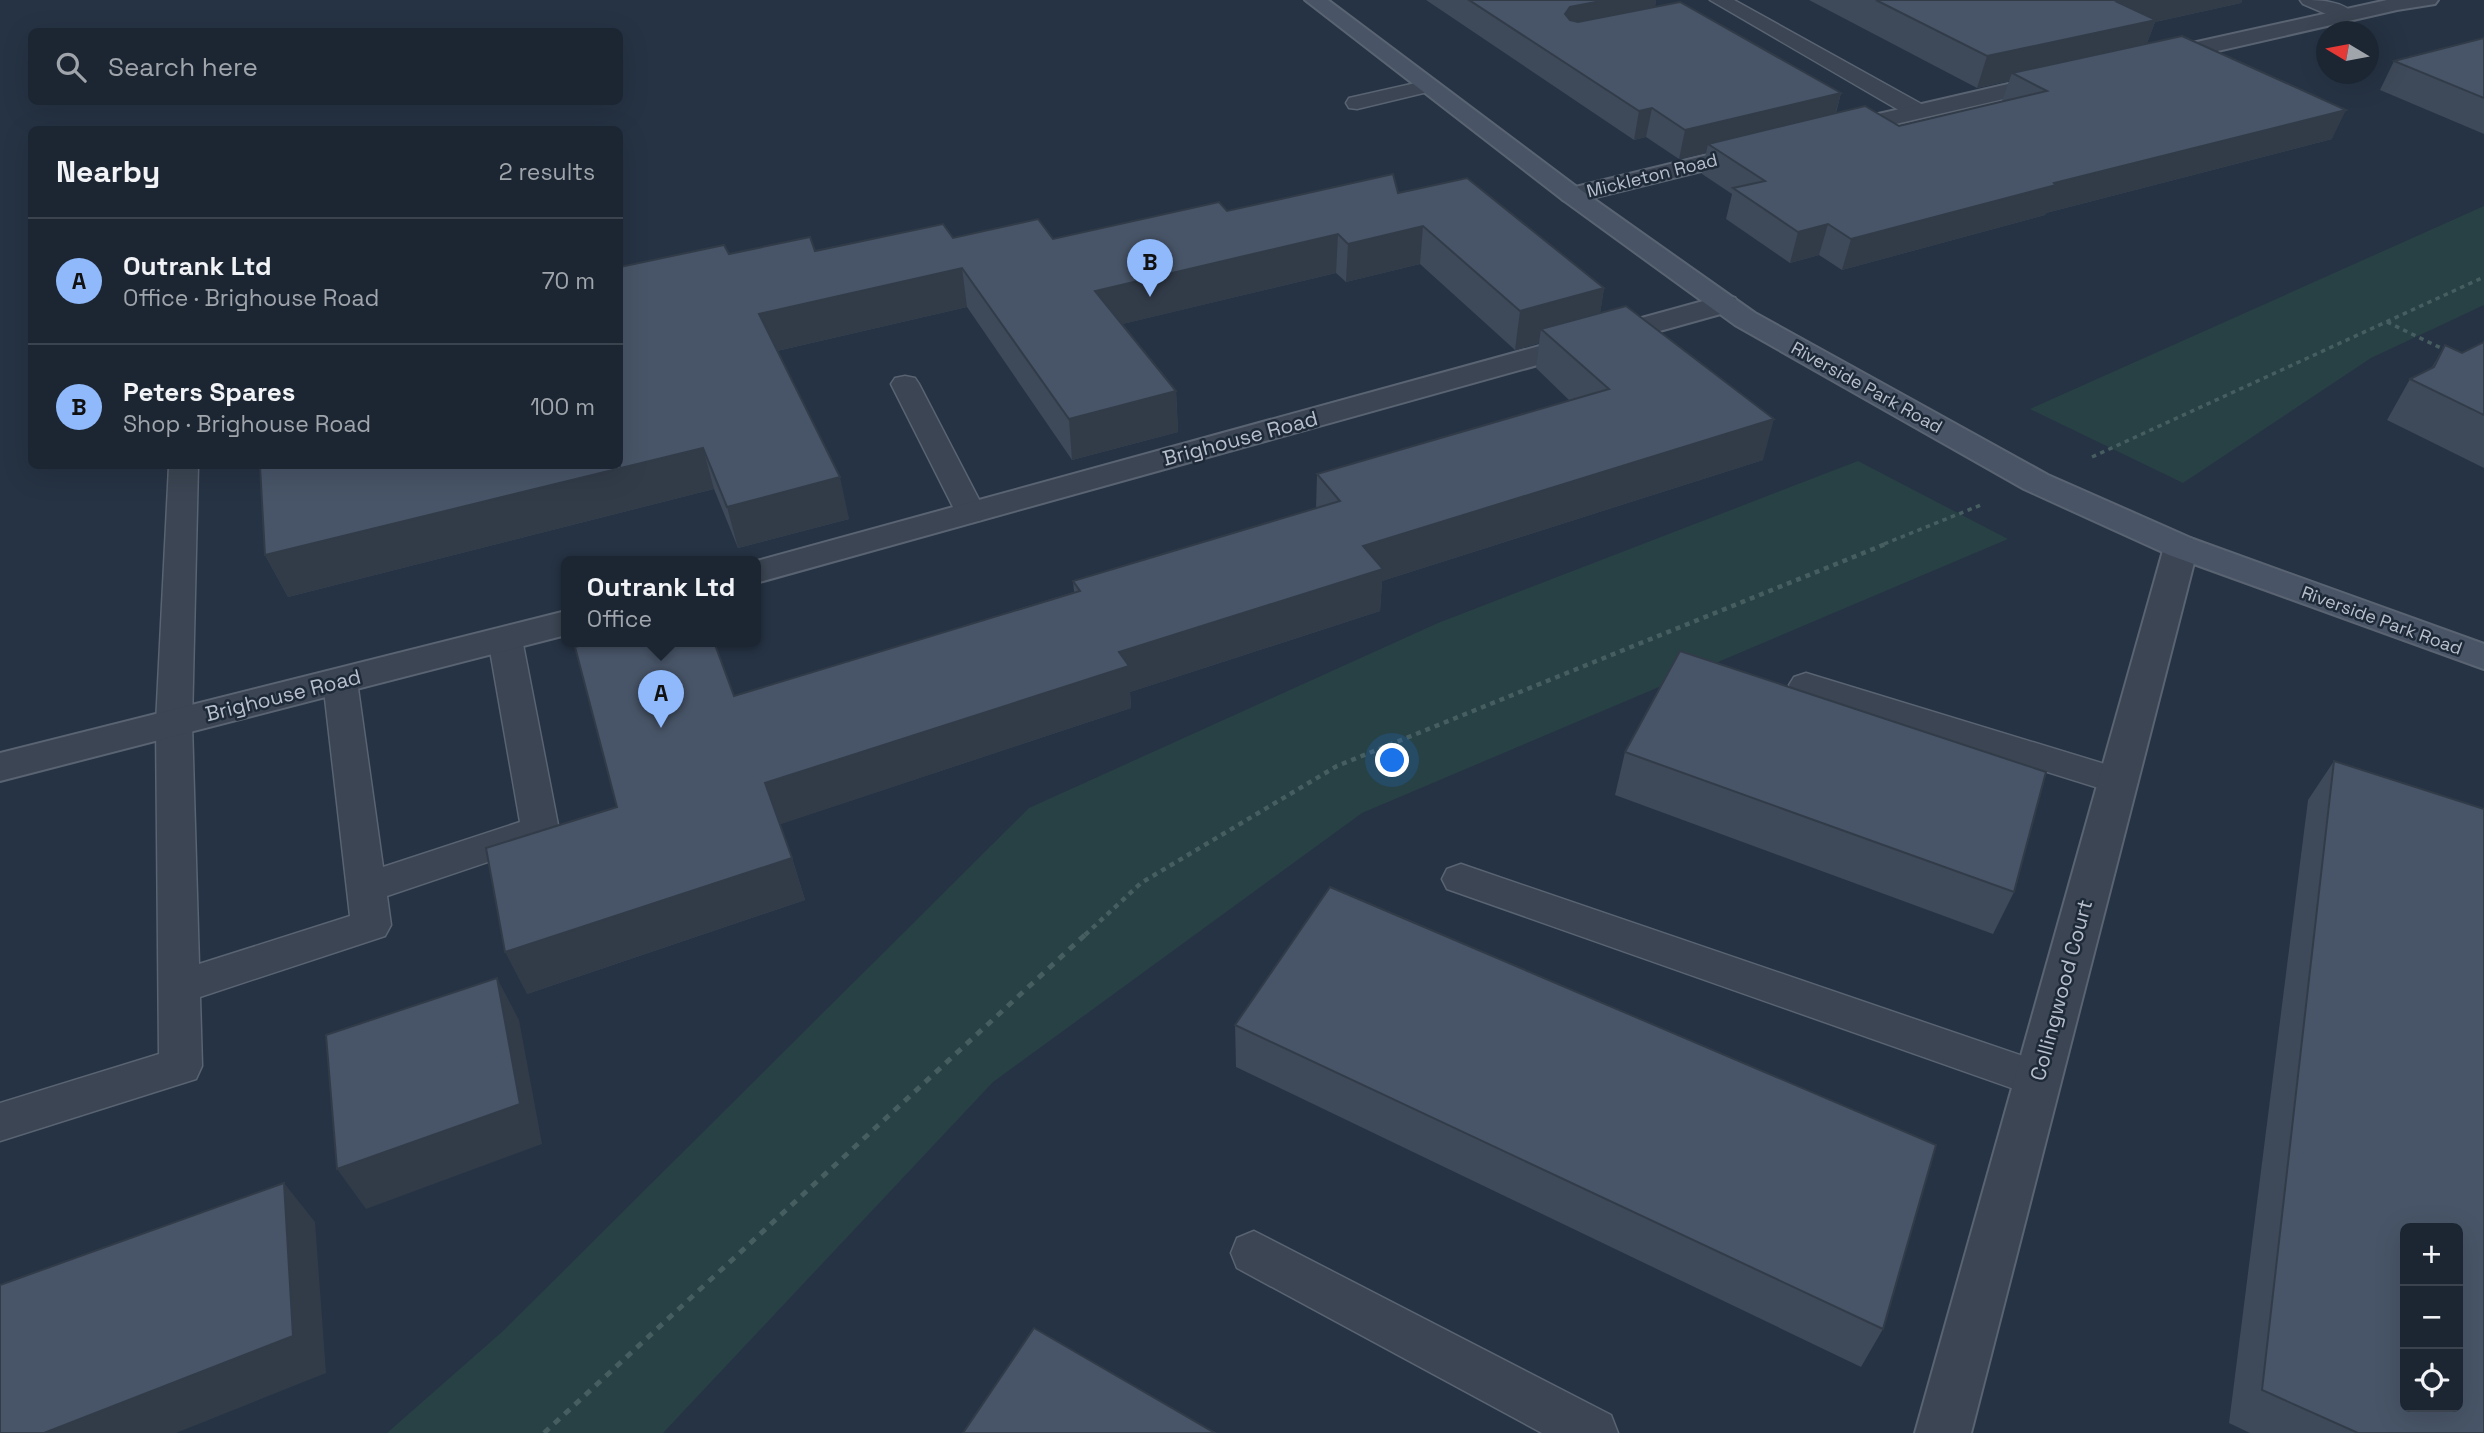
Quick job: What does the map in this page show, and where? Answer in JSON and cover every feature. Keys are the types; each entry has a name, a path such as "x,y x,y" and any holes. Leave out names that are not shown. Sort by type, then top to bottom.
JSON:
{"street":[{"name":"Riverside Park Road","path":"1315,0 1572,194 1745,318 2036,482 2181,547 2484,657"},
{"path":"2131,63 2345,15 2428,0"},
{"path":"1813,136 2078,75"},
{"name":"Mickleton Road","path":"1572,194 1773,146"},
{"name":"Brighouse Road","path":"761,570 1725,304"},
{"name":"Collingwood Court","path":"1949,1431 2037,1079 2181,547"},
{"name":"Brighouse Road","path":"0,768 561,624"}],"lane":[{"path":"2310,0 2345,15"},
{"path":"1721,7 1917,111"},
{"path":"1357,103 1429,86"},
{"path":"905,384 971,513"},
{"path":"0,1122 181,1066 174,723 183,469"},
{"path":"366,888 540,830 505,639"},
{"path":"181,987 371,925 340,681"},
{"path":"1806,685 2118,781"},
{"path":"1461,879 2037,1079"},
{"path":"1254,1253 1593,1433"}],"path":[{"path":"544,1433 1141,883 1337,766 2036,482 2484,277"},
{"path":"2387,321 2448,351"}],"green space":[{"path":"2484,206 2484,305 2371,358 2183,483 2030,409"},
{"path":"1858,461 2008,539 1362,813 993,1082 663,1433 387,1433 503,1331 1029,808 1438,623"}],"building":[{"path":"1469,0 1606,0 1570,7 1565,14 1570,20 1578,22 1680,2 1841,93 1685,130 1652,108 1639,111"},
{"path":"1876,0 2127,0 2117,2 2156,20 1987,56"},
{"path":"2182,36 2346,110 2054,183 2056,185 1851,239 1828,224 1798,232 1733,188 1765,181 1708,144 1865,106 1899,126 2047,91 2012,73"},
{"path":"2484,38 2484,98 2394,61"},
{"path":"1393,174 1398,193 1467,178 1604,288 1520,311 1423,226 1348,244 1338,234 1095,291 1176,391 1069,419 962,268 759,314 840,477 727,507 703,448 623,468 623,266 724,245 729,254 810,237 815,251 943,224 953,238 1038,219 1053,239 1219,202 1227,211"},
{"path":"1626,306 1774,419 1363,546 1383,569 1119,652 1129,666 765,783 792,858 505,952 486,848 617,807 575,647 716,647 734,696 1080,591 1073,581 1340,501 1317,474 1609,389 1541,329"},
{"path":"2484,342 2484,415 2410,379 2434,367 2445,345 2462,353"},
{"path":"260,469 617,469 265,555"},
{"path":"1680,651 2046,772 2014,892 1625,752"},
{"path":"2334,761 2484,809 2484,1433 2358,1433 2262,1390"},
{"path":"1330,887 1936,1145 1883,1329 1235,1025"},
{"path":"497,978 520,1104 337,1169 326,1035"},
{"path":"284,1183 293,1336 44,1433 0,1433 0,1285"},
{"path":"1034,1328 1215,1433 963,1433"}],"place":[{"name":"Peters Spares","path":"1150,297"},
{"name":"Outrank Ltd","path":"661,728"}]}
